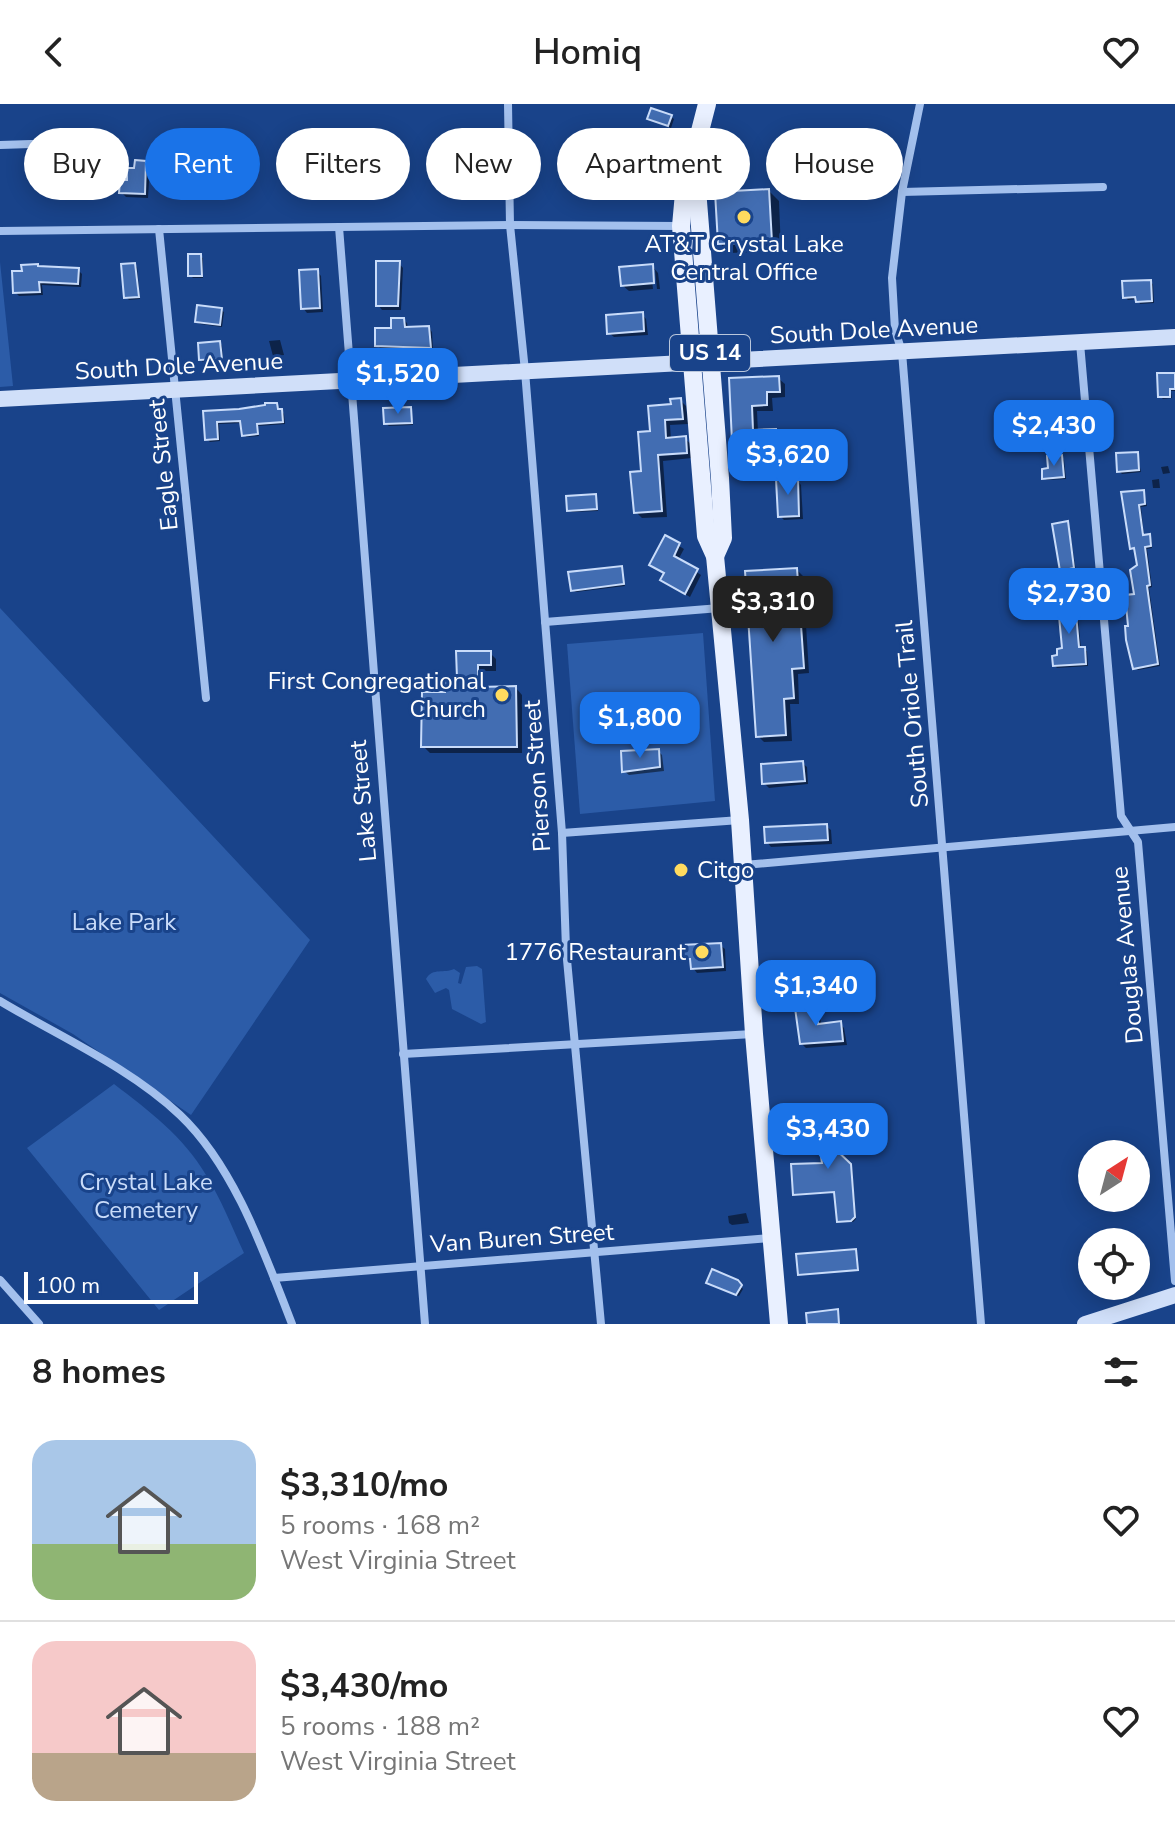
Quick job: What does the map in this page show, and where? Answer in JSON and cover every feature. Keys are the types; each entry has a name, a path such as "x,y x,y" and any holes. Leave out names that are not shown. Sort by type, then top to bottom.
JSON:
{"main road":[{"name":"US 14","path":"707,104 684,193 690,227 711,479 723,538 715,556 740,820 754,1034 779,1324"}],"street":[{"name":"Pierson Street","path":"508,104 510,225 525,371 562,833 566,949 601,1324"},
{"name":"South Oriole Trail","path":"903,187 920,104"},
{"path":"0,145 24,144"},
{"path":"903,192 1103,187"},
{"name":"South Oriole Trail","path":"901,200 892,278 895,330 902,352 981,1324"},
{"path":"0,231 510,225 690,227"},
{"name":"Lake Street","path":"339,227 425,1324"},
{"name":"Eagle Street","path":"159,229 206,698"},
{"name":"South Dole Avenue","path":"0,399 1175,337"},
{"name":"Douglas Avenue","path":"1080,343 1121,816 1138,842 1175,1281"},
{"path":"545,622 720,608"},
{"path":"562,833 740,820"},
{"path":"743,865 1175,827"},
{"path":"0,1001 144,1086 182,1116 226,1178 256,1234 292,1324"},
{"path":"403,1054 754,1034"},
{"name":"Van Buren Street","path":"274,1278 772,1238"},
{"path":"0,1280 39,1324"},
{"path":"1097,1322 1175,1295"}],"green space":[{"path":"0,262 13,386 0,387"},
{"name":"Lake Park","path":"0,608 310,940 191,1115 73,1034 0,993"},
{"path":"703,633 715,801 580,814 567,644"},
{"path":"466,967 482,969 486,1022 481,1024 452,1009 449,990 446,988 435,993 426,979 432,973 454,969 460,973 458,983 461,984"},
{"name":"Crystal Lake Cemetery","path":"114,1084 164,1125 197,1161 217,1194 244,1253 159,1310 27,1148"}],"building":[{"path":"651,108 672,115 668,126 647,119"},
{"path":"135,160 145,161 145,194 129,193 129,168 134,168"},
{"name":"AT&T Crystal Lake Central Office","path":"766,189 772,242 718,244 715,200 750,200 750,190"},
{"path":"188,254 201,254 202,276 188,276"},
{"path":"376,261 400,261 398,306 376,306"},
{"path":"135,263 139,297 124,298 121,264"},
{"path":"653,264 654,283 621,286 619,267"},
{"path":"21,265 79,268 78,284 39,282 40,292 13,293 12,271 22,271"},
{"path":"318,269 320,308 301,309 299,270"},
{"path":"1151,280 1152,301 1136,302 1135,297 1123,298 1122,281"},
{"path":"197,305 222,308 220,325 195,322"},
{"path":"643,312 644,331 607,334 606,315"},
{"path":"391,318 404,318 405,327 429,326 431,348 375,346 375,328 391,328"},
{"path":"220,341 222,359 199,360 198,343"},
{"path":"1157,373 1175,373 1175,389 1170,389 1170,397 1158,397"},
{"path":"779,376 780,392 767,392 767,405 752,406 753,430 776,429 777,461 733,463 729,378"},
{"path":"681,398 683,419 665,420 666,438 686,436 687,453 658,455 662,511 634,513 630,472 641,471 638,432 650,431 648,406 671,404 670,399"},
{"path":"277,403 278,409 282,409 283,422 257,424 258,434 242,436 240,421 217,422 218,439 205,440 203,411 239,409"},
{"path":"411,407 412,423 384,424 383,408"},
{"path":"1138,452 1139,470 1117,472 1116,453"},
{"path":"1062,455 1064,477 1042,479 1042,469 1048,468 1047,456"},
{"path":"798,478 799,516 778,517 776,479"},
{"path":"1144,490 1145,504 1139,505 1143,535 1150,534 1151,546 1145,547 1150,585 1147,586 1158,664 1133,669 1126,640 1125,595 1134,594 1130,570 1137,565 1134,548 1130,549 1121,492"},
{"path":"596,494 597,509 567,511 566,496"},
{"path":"1068,521 1074,568 1060,571 1052,524"},
{"path":"665,535 680,543 674,556 698,569 685,594 660,580 664,573 649,565"},
{"path":"622,566 624,584 571,591 568,572"},
{"path":"797,568 804,668 792,669 794,698 784,699 786,735 756,737 745,571"},
{"path":"1074,591 1079,647 1085,647 1086,664 1053,666 1052,656 1062,648 1059,616 1064,615 1063,592"},
{"path":"456,651 491,651 491,665 478,665 478,687 516,686 517,747 421,747 422,692 445,692 444,678 457,678"},
{"path":"659,749 660,767 622,772 621,751"},
{"path":"803,761 805,781 762,784 761,764"},
{"path":"827,824 828,840 765,843 764,827"},
{"name":"1776 Restaurant","path":"721,943 723,967 691,969 690,959 682,959 681,945"},
{"path":"817,1006 818,1024 841,1021 843,1041 800,1044 795,1008"},
{"path":"844,1118 847,1145 833,1147 851,1164 855,1217 851,1221 837,1222 834,1192 793,1195 791,1164 822,1163 816,1122"},
{"path":"856,1249 858,1270 798,1275 796,1254"},
{"path":"712,1269 738,1280 742,1285 736,1295 706,1283"},
{"path":"838,1309 839,1324 807,1324 806,1313"}],"place":[{"name":"AT&T Crystal Lake Central Office","path":"744,217"},
{"name":"First Congregational Church","path":"502,695"},
{"name":"Citgo","path":"681,870"},
{"name":"1776 Restaurant","path":"702,952"}]}
